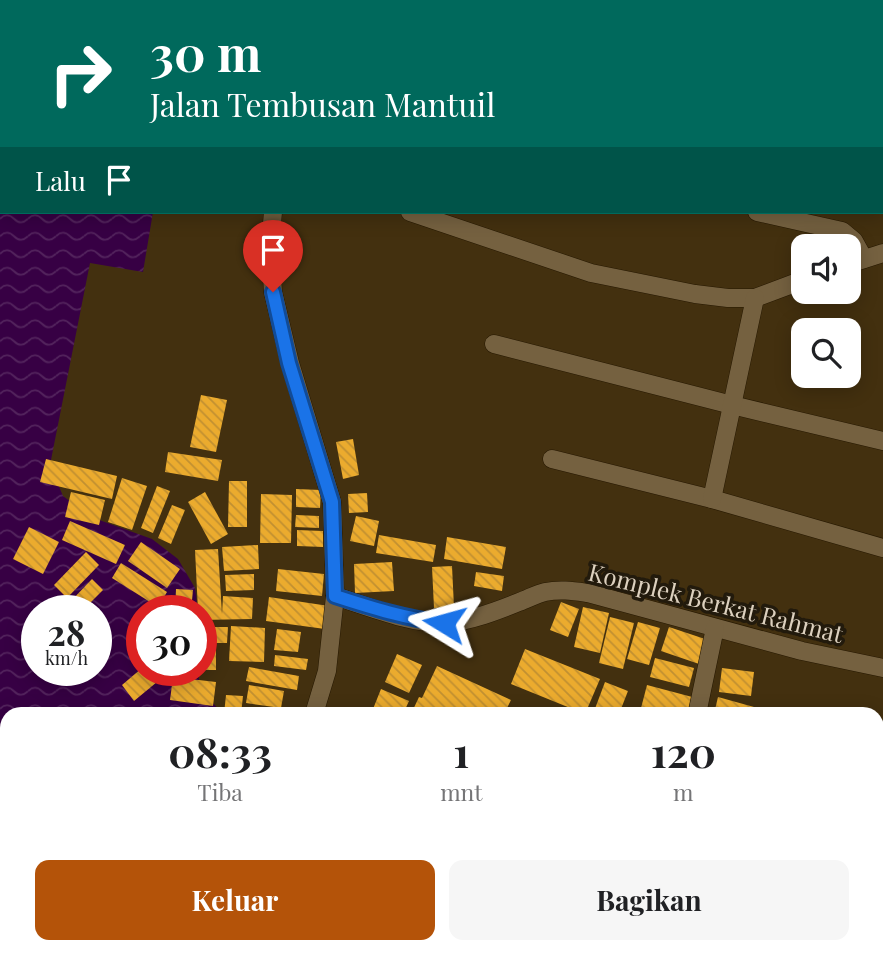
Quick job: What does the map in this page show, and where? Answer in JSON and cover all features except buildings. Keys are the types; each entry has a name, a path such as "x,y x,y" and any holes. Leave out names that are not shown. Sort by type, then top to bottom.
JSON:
{"street":[{"path":"273,214 270,246 273,292 289,363 332,502 335,596 327,671 316,707"},
{"path":"416,214 591,273 644,285 728,298 755,298 791,285"},
{"path":"766,214 846,234"},
{"path":"861,260 883,253"},
{"path":"712,499 755,298"},
{"path":"494,344 883,441"},
{"path":"552,460 712,499 883,548"},
{"name":"Komplek Berkat Rahmat","path":"335,596 389,613 444,623 468,619 518,603 542,592 565,590 588,593 802,651 883,668"},
{"path":"698,707 715,628"}],"water":[{"path":"0,214 153,214 143,272 90,263 50,465 63,496 91,517 152,539 178,559 195,588 196,595 126,595 126,686 200,686 217,707 0,707"}],"route":[{"path":"273,292 289,363 332,502 335,596 389,613 444,623"}]}
